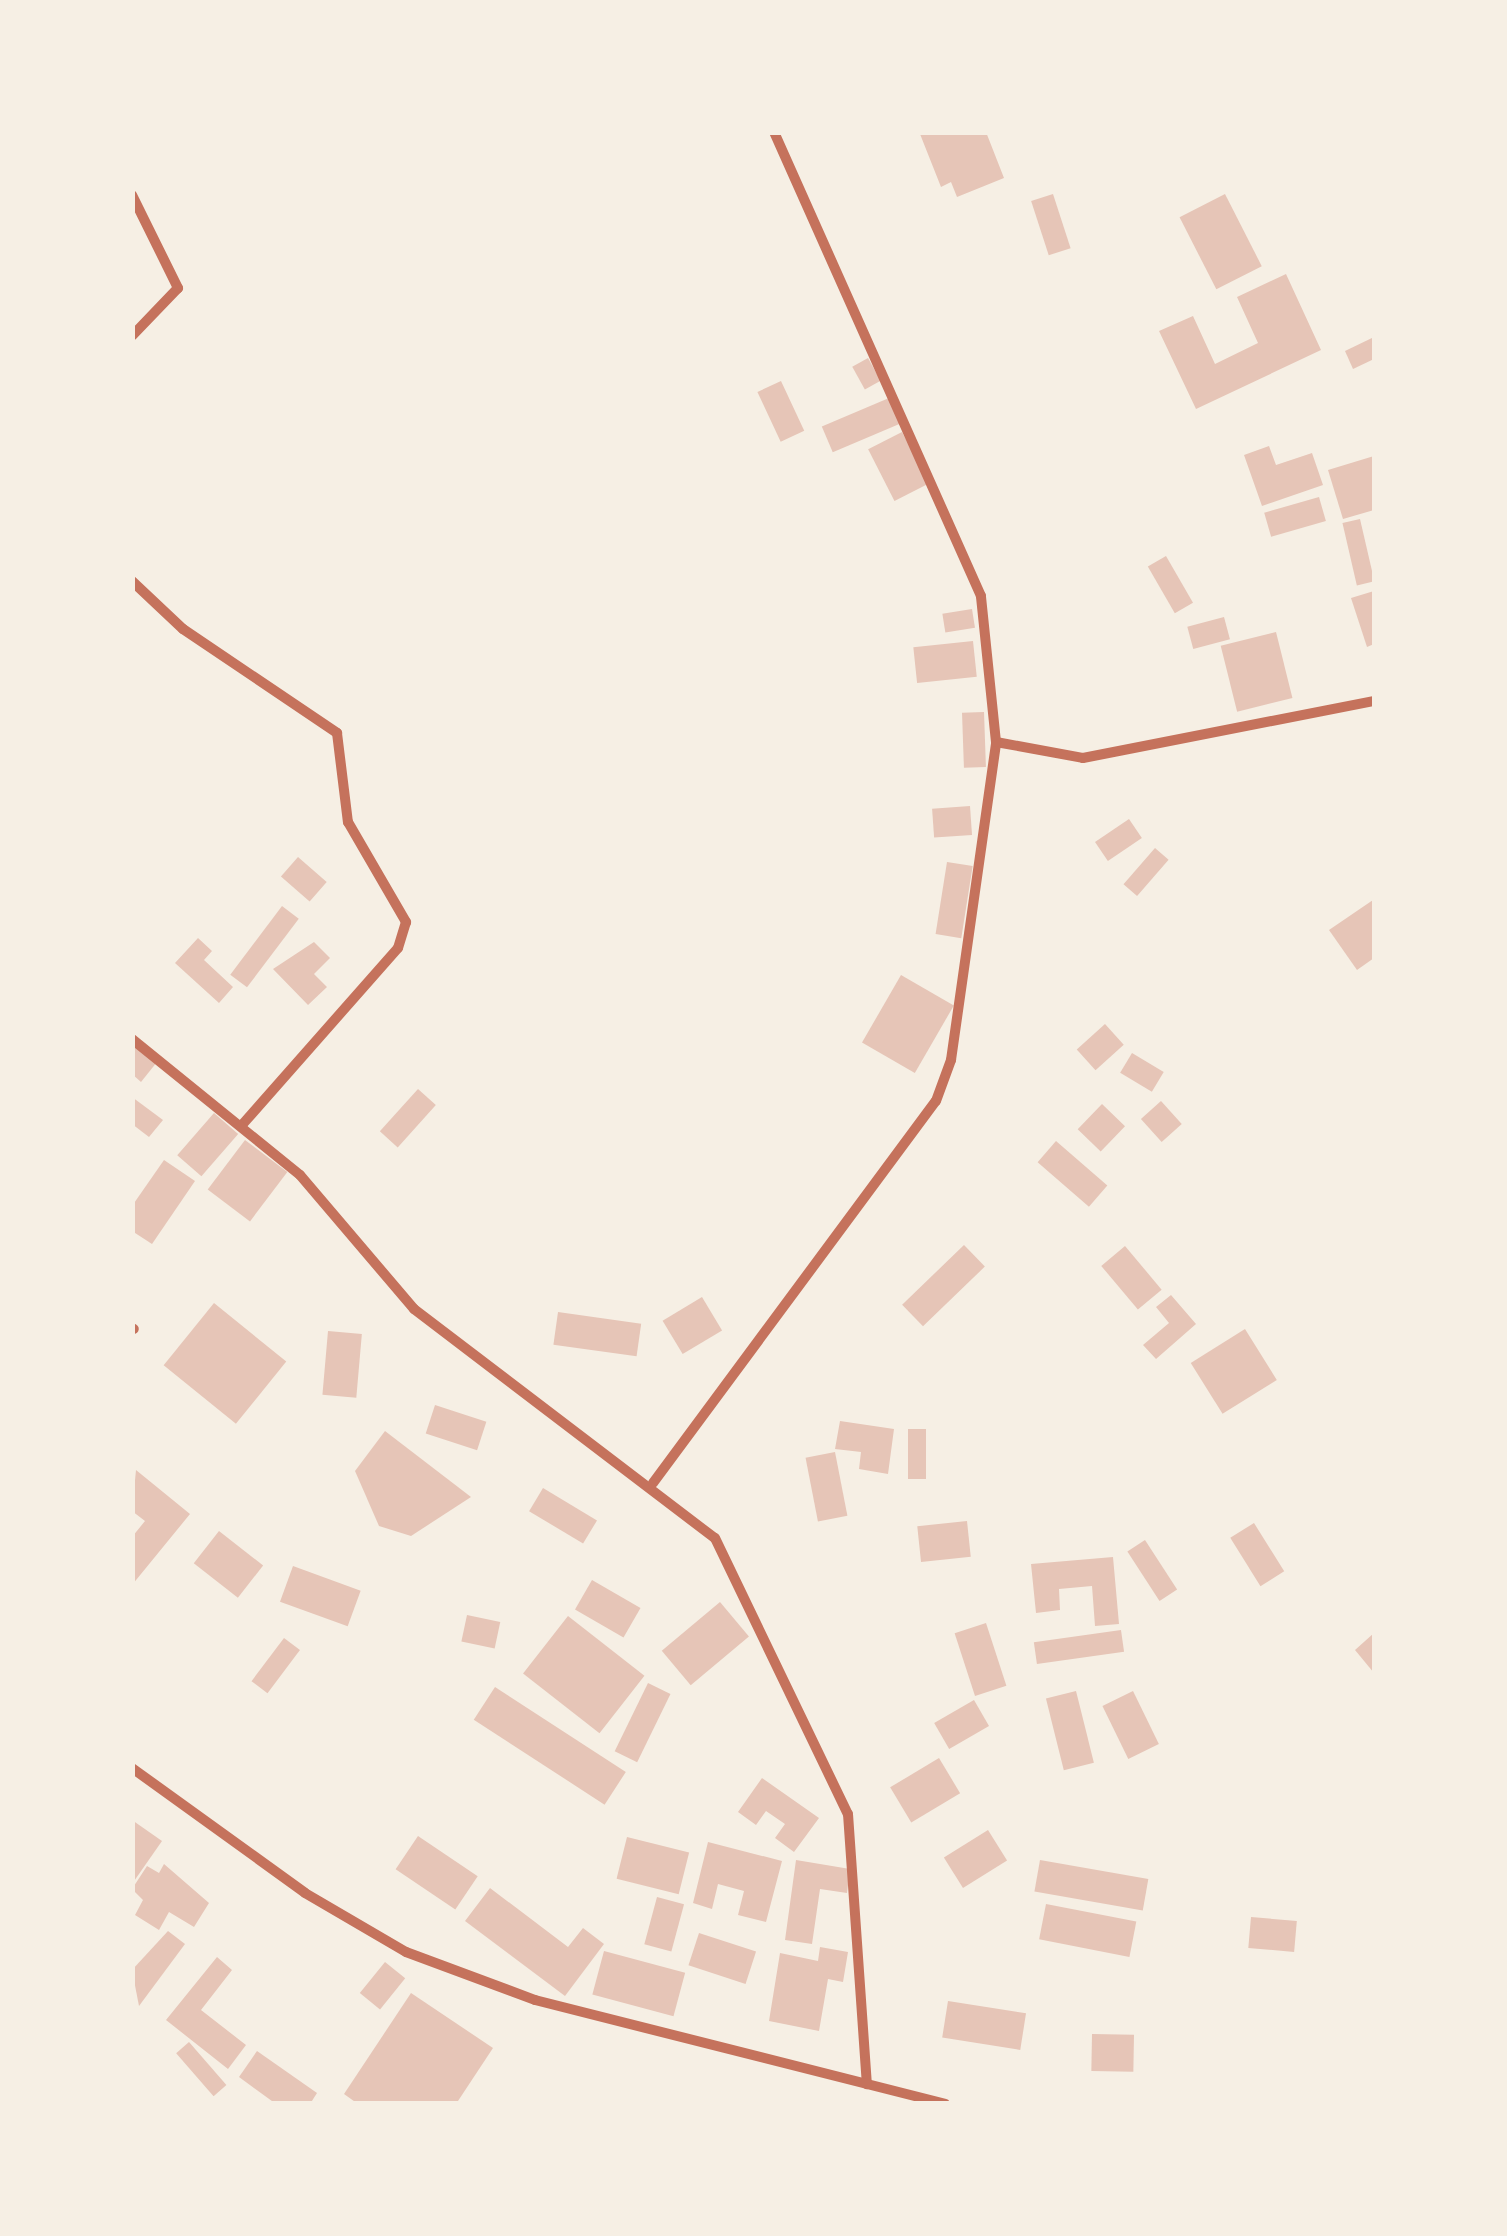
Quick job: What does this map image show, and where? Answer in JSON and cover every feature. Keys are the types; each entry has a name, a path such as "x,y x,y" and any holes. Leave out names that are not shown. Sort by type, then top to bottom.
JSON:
{"street":[{"path":"653,1483 936,1101 950,1060 996,742 992,650 968,561 774,132"},
{"path":"132,195 178,288 132,336"},
{"path":"132,581 183,629 338,733 348,822 406,922 398,948 243,1124"},
{"path":"996,742 1083,758 1374,701"},
{"path":"132,1038 243,1124 300,1175 414,1309 653,1483 715,1538 836,1776 858,1866 867,2084"},
{"path":"132,1768 305,1893 406,1952 535,2000 946,2104"}],"building":[{"path":"986,132 1004,178 957,197 951,182 941,187 920,134"},
{"path":"1053,194 1071,248 1049,255 1031,201"},
{"path":"1225,194 1262,266 1216,289 1180,217"},
{"path":"1286,274 1321,350 1196,409 1159,331 1193,316 1215,364 1258,343 1237,297"},
{"path":"1374,337 1374,359 1353,369 1345,351"},
{"path":"868,358 881,381 865,389 852,367"},
{"path":"781,381 804,431 781,442 757,392"},
{"path":"889,398 900,424 833,452 822,427"},
{"path":"902,432 928,484 894,501 868,449"},
{"path":"1269,446 1276,465 1312,453 1323,485 1262,506 1244,455"},
{"path":"1374,456 1374,510 1343,519 1328,470"},
{"path":"1319,497 1326,521 1271,537 1264,513"},
{"path":"1360,519 1374,581 1357,585 1342,523"},
{"path":"1166,556 1193,603 1175,613 1148,566"},
{"path":"1374,591 1374,644 1367,647 1351,598"},
{"path":"972,609 975,628 945,632 942,614"},
{"path":"1224,617 1230,639 1193,649 1187,627"},
{"path":"1276,632 1292,698 1237,712 1221,646"},
{"path":"973,641 977,677 917,683 913,647"},
{"path":"984,712 986,767 964,768 962,713"},
{"path":"970,806 972,835 934,838 932,809"},
{"path":"1129,819 1142,838 1108,861 1095,842"},
{"path":"1155,848 1169,860 1137,896 1124,884"},
{"path":"298,857 327,882 310,902 281,877"},
{"path":"947,862 973,866 961,938 936,934"},
{"path":"1373,900 1374,958 1357,970 1329,930"},
{"path":"282,906 299,919 247,987 230,975"},
{"path":"198,938 212,951 204,960 233,987 219,1003 175,963"},
{"path":"314,942 330,958 314,974 327,987 308,1005 273,969"},
{"path":"901,975 954,1006 915,1073 862,1043"},
{"path":"1105,1024 1124,1045 1095,1070 1077,1049"},
{"path":"132,1041 157,1062 141,1082 132,1074"},
{"path":"1132,1053 1164,1072 1152,1092 1120,1073"},
{"path":"418,1089 436,1105 398,1147 380,1131"},
{"path":"132,1097 163,1120 149,1137 132,1124"},
{"path":"1161,1101 1182,1124 1162,1142 1141,1119"},
{"path":"1102,1104 1125,1126 1101,1151 1078,1129"},
{"path":"214,1113 238,1134 201,1176 177,1155"},
{"path":"245,1140 287,1172 250,1221 208,1190"},
{"path":"1056,1141 1107,1186 1089,1207 1038,1162"},
{"path":"164,1160 195,1181 152,1244 132,1231 132,1206"},
{"path":"964,1245 985,1267 923,1326 902,1305"},
{"path":"1125,1246 1162,1290 1138,1310 1101,1266"},
{"path":"1171,1295 1196,1324 1156,1359 1143,1345 1169,1323 1156,1307"},
{"path":"702,1297 722,1330 683,1354 663,1321"},
{"path":"214,1303 286,1362 236,1424 164,1365"},
{"path":"558,1312 641,1324 637,1356 553,1345"},
{"path":"1245,1329 1277,1380 1223,1414 1191,1363"},
{"path":"328,1331 362,1334 356,1398 322,1395"},
{"path":"435,1405 486,1422 477,1450 426,1434"},
{"path":"840,1421 894,1429 888,1474 859,1469 861,1452 835,1449"},
{"path":"908,1429 926,1429 926,1479 908,1479"},
{"path":"385,1431 471,1497 411,1536 379,1526 355,1471"},
{"path":"835,1452 847,1516 818,1522 806,1458"},
{"path":"136,1470 190,1514 132,1585 132,1537 145,1521 132,1511"},
{"path":"543,1488 597,1520 583,1544 529,1511"},
{"path":"967,1521 971,1557 921,1562 917,1526"},
{"path":"1254,1523 1284,1571 1260,1586 1230,1538"},
{"path":"219,1531 263,1565 238,1598 194,1563"},
{"path":"1145,1540 1177,1589 1160,1601 1127,1551"},
{"path":"1113,1557 1119,1624 1095,1626 1092,1586 1059,1589 1060,1610 1036,1613 1031,1564"},
{"path":"293,1566 361,1591 348,1626 280,1602"},
{"path":"592,1580 640,1608 623,1637 575,1609"},
{"path":"720,1602 749,1636 691,1685 662,1651"},
{"path":"467,1615 500,1622 495,1648 461,1641"},
{"path":"568,1616 644,1676 599,1733 523,1674"},
{"path":"986,1623 1006,1686 975,1696 955,1633"},
{"path":"1121,1630 1124,1652 1037,1664 1034,1642"},
{"path":"1374,1633 1374,1673 1355,1650"},
{"path":"284,1638 300,1650 267,1693 252,1681"},
{"path":"648,1683 670,1694 637,1762 615,1751"},
{"path":"495,1687 626,1772 605,1805 474,1720"},
{"path":"1076,1691 1094,1763 1064,1770 1046,1698"},
{"path":"1133,1691 1159,1744 1128,1759 1102,1706"},
{"path":"974,1700 989,1726 949,1749 934,1723"},
{"path":"939,1758 960,1793 911,1823 890,1787"},
{"path":"762,1778 819,1818 794,1852 775,1838 785,1824 766,1811 756,1825 738,1812"},
{"path":"132,1820 162,1841 132,1884"},
{"path":"988,1830 1007,1861 963,1888 944,1858"},
{"path":"418,1836 478,1876 455,1909 396,1869"},
{"path":"627,1837 689,1852 679,1894 617,1879"},
{"path":"708,1842 782,1861 766,1922 738,1915 744,1891 718,1884 712,1909 693,1903"},
{"path":"796,1860 850,1869 847,1893 820,1889 812,1944 785,1940"},
{"path":"1040,1860 1148,1879 1143,1911 1034,1892"},
{"path":"164,1864 209,1903 194,1927 169,1912 159,1930 135,1915 143,1900 132,1889 147,1866 159,1873"},
{"path":"490,1888 568,1947 583,1928 604,1944 565,1996 465,1921"},
{"path":"657,1897 684,1904 671,1952 644,1944"},
{"path":"1046,1904 1136,1922 1129,1957 1039,1939"},
{"path":"1251,1917 1297,1921 1294,1952 1248,1948"},
{"path":"168,1931 185,1944 139,2006 132,1970"},
{"path":"699,1933 756,1952 746,1984 688,1965"},
{"path":"820,1947 848,1952 843,1982 828,1979 819,2031 769,2021 780,1953 818,1961"},
{"path":"604,1951 685,1973 673,2016 592,1994"},
{"path":"217,1957 232,1970 201,2010 246,2045 228,2069 166,2020"},
{"path":"385,1962 405,1978 380,2009 360,1993"},
{"path":"411,1993 493,2048 456,2104 358,2104 344,2094"},
{"path":"948,2001 1026,2013 1020,2050 942,2038"},
{"path":"1092,2034 1134,2035 1133,2072 1091,2071"},
{"path":"189,2042 226,2085 214,2096 176,2053"},
{"path":"257,2051 317,2093 310,2104 276,2104 239,2077"}]}
